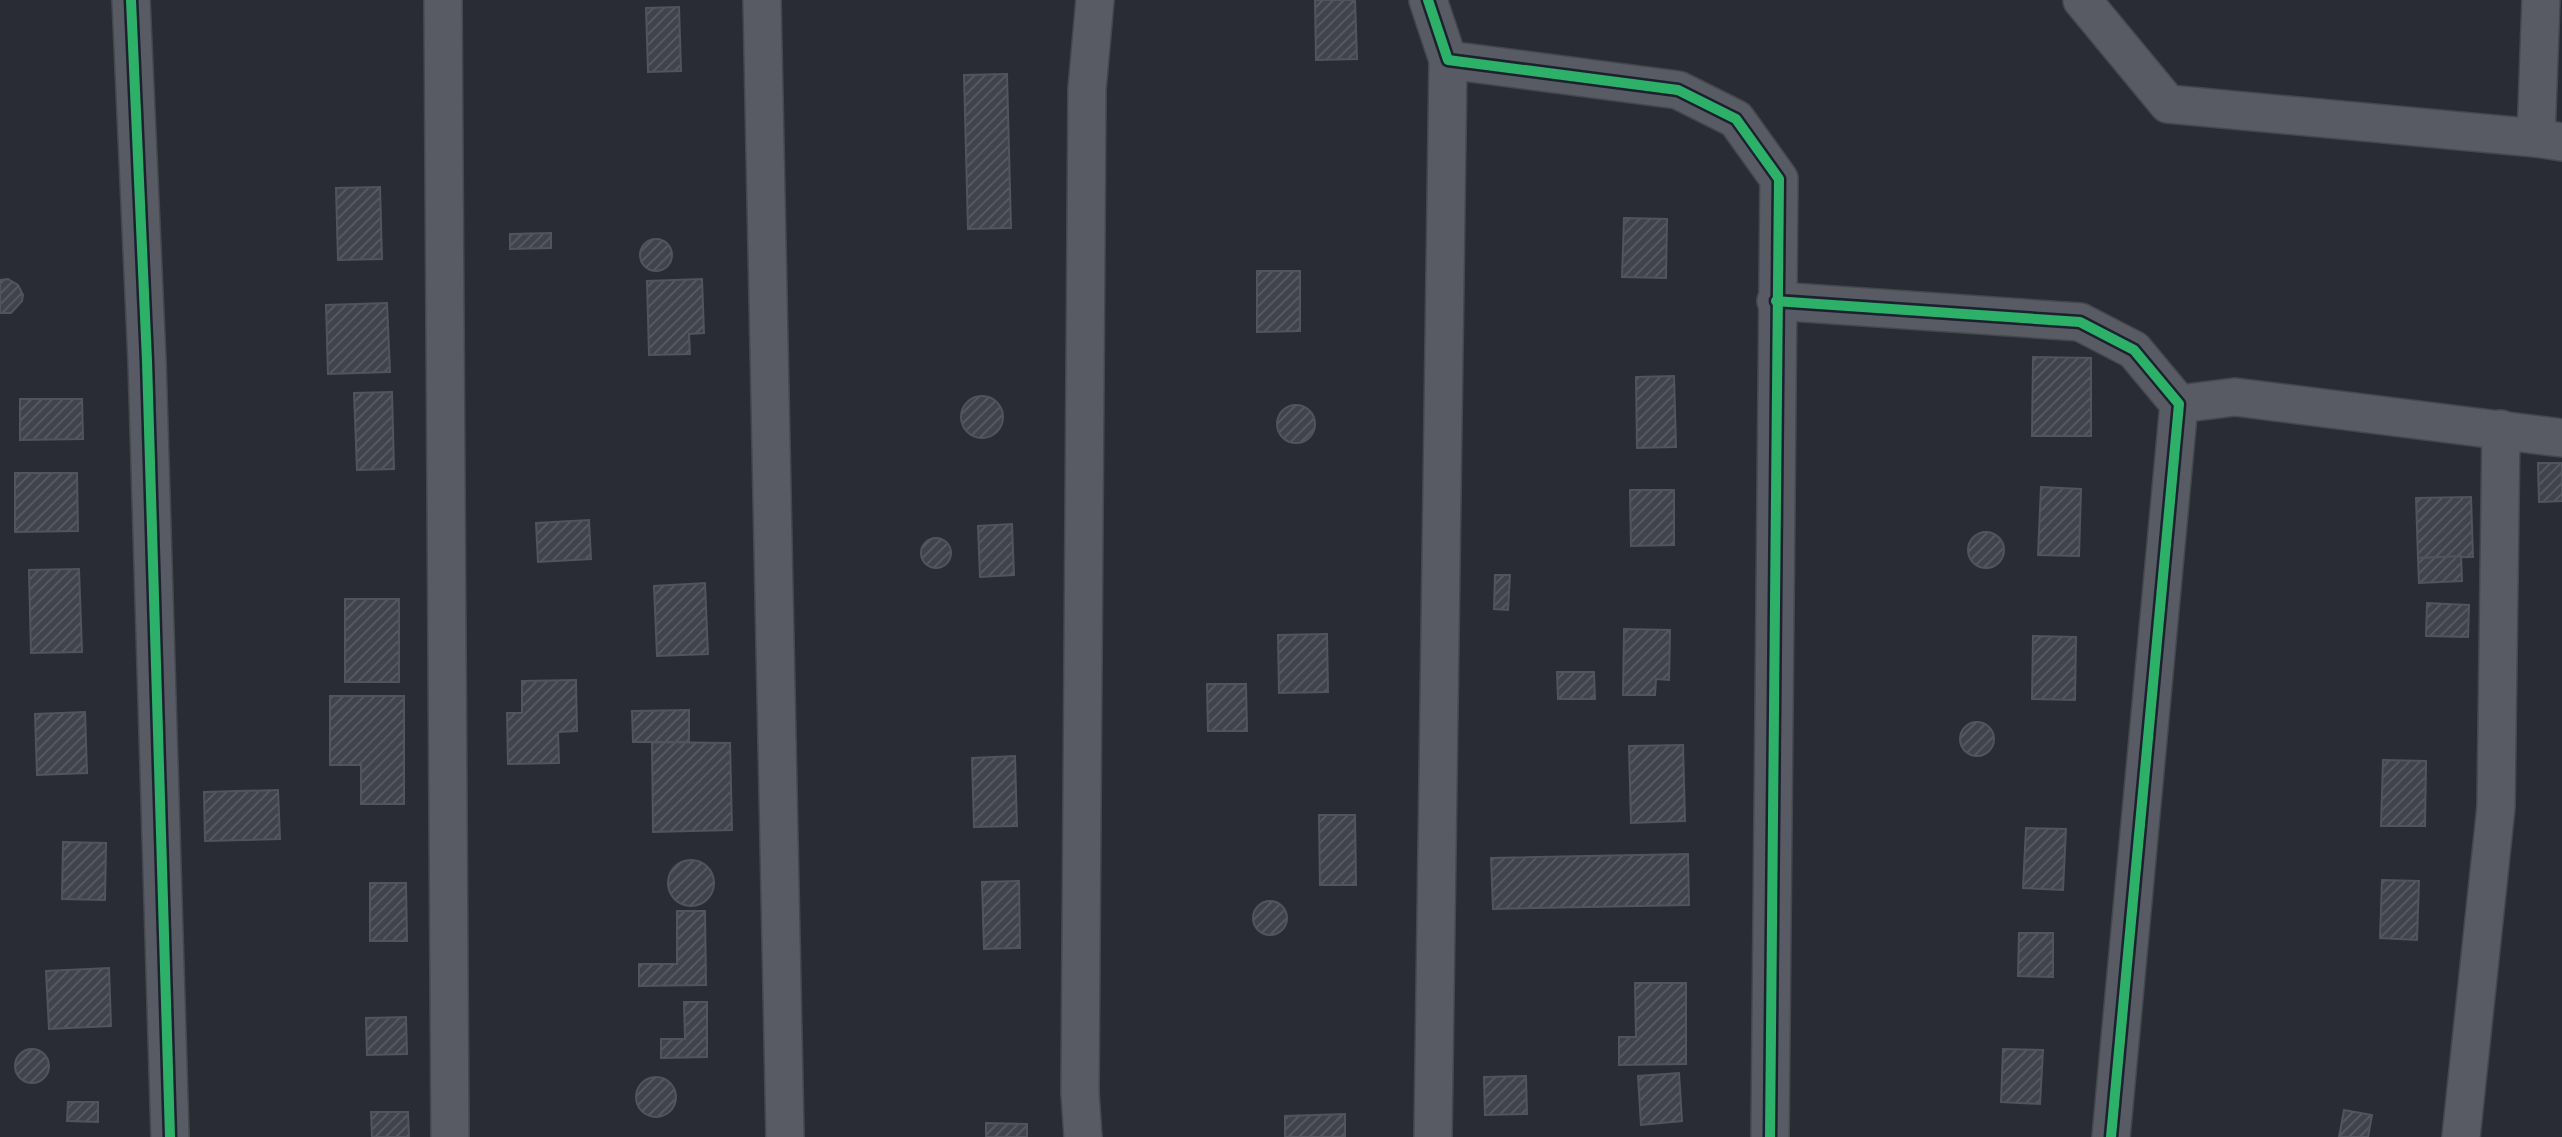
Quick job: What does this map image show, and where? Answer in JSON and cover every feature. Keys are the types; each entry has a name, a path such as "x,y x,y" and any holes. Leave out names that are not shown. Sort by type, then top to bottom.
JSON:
{"street":[{"path":"131,0 147,361 170,1137"},
{"path":"443,0 450,1137"},
{"path":"762,0 785,1137"},
{"path":"1083,1137 1080,1079 1087,89 1095,0"},
{"path":"1429,0 1448,60 1433,1137"},
{"path":"2082,0 2168,104 2549,140 2541,0"},
{"path":"1448,60 1678,90 1736,118 1779,179 1770,1137"},
{"path":"1776,301 2080,322 2134,350 2179,404 2111,1137"},
{"path":"2179,404 2235,397 2562,438"},
{"path":"2461,1137 2496,807 2501,429"}],"building":[{"path":"1315,0 1355,0 1357,59 1316,60"},
{"path":"679,7 681,71 648,72 646,8"},
{"path":"1007,74 1011,228 968,229 964,75"},
{"path":"380,187 382,259 338,260 336,188"},
{"path":"1624,218 1667,219 1666,278 1622,277"},
{"path":"551,233 551,248 510,249 510,234"},
{"path":"656,239 667,244 672,255 667,266 656,271 645,266 640,255 645,244"},
{"path":"1257,271 1300,271 1300,331 1257,332"},
{"path":"8,279 18,285 23,295 22,301 11,313 0,313 0,280"},
{"path":"702,279 704,333 689,334 690,354 649,355 647,281"},
{"path":"387,303 390,372 328,374 326,305"},
{"path":"2033,357 2091,358 2091,436 2032,436"},
{"path":"1674,376 1676,447 1637,448 1636,377"},
{"path":"392,392 394,469 357,470 354,393"},
{"path":"982,396 997,402 1003,417 997,432 982,438 967,432 961,417 967,402"},
{"path":"20,399 82,399 83,439 20,440"},
{"path":"1296,405 1310,410 1315,424 1310,438 1296,443 1282,438 1277,424 1282,410"},
{"path":"2538,463 2562,463 2562,501 2539,502"},
{"path":"15,473 77,473 78,531 15,532"},
{"path":"2041,487 2081,489 2079,556 2038,555"},
{"path":"1630,490 1674,490 1674,545 1631,546"},
{"path":"2471,497 2473,557 2418,558 2416,498"},
{"path":"589,520 591,559 538,562 536,523"},
{"path":"1012,524 1014,575 980,577 978,526"},
{"path":"1986,532 1999,537 2004,550 1999,563 1986,568 1973,563 1968,550 1973,537"},
{"path":"936,538 947,542 951,553 947,564 936,568 925,564 921,553 925,542"},
{"path":"2461,556 2462,581 2419,583 2418,558"},
{"path":"79,569 82,652 31,653 29,570"},
{"path":"1495,575 1510,575 1508,610 1494,609"},
{"path":"705,583 708,654 657,656 654,586"},
{"path":"345,599 399,599 399,682 345,682"},
{"path":"2427,603 2469,605 2468,637 2426,636"},
{"path":"1624,629 1670,630 1669,680 1656,679 1655,695 1623,695"},
{"path":"1327,634 1328,692 1279,693 1278,635"},
{"path":"2033,636 2076,637 2075,700 2032,699"},
{"path":"1557,672 1594,672 1595,699 1558,699"},
{"path":"576,680 577,731 558,732 559,763 508,764 507,713 522,713 522,681"},
{"path":"1207,684 1246,684 1247,731 1208,731"},
{"path":"330,696 404,696 404,804 361,804 361,765 330,765"},
{"path":"689,710 689,742 633,742 632,711"},
{"path":"85,712 87,773 37,775 35,714"},
{"path":"1977,722 1989,727 1994,739 1989,751 1977,756 1965,751 1960,739 1965,727"},
{"path":"652,742 730,743 732,830 653,832"},
{"path":"1683,745 1685,821 1631,823 1629,746"},
{"path":"1015,756 1017,826 974,827 972,758"},
{"path":"2383,760 2426,761 2425,826 2381,826"},
{"path":"278,790 280,839 205,841 204,792"},
{"path":"1319,815 1355,815 1356,885 1320,885"},
{"path":"2026,828 2066,829 2063,890 2023,888"},
{"path":"63,842 106,843 105,900 62,899"},
{"path":"1688,854 1689,905 1493,909 1491,858"},
{"path":"691,860 707,867 714,883 707,899 691,906 675,899 668,883 675,867"},
{"path":"2382,880 2419,881 2417,940 2380,938"},
{"path":"1019,881 1020,948 984,949 982,882"},
{"path":"370,883 406,883 407,941 370,941"},
{"path":"1270,901 1282,906 1287,918 1282,930 1270,935 1258,930 1253,918 1258,906"},
{"path":"677,911 705,911 706,985 639,986 639,964 677,964"},
{"path":"2019,933 2053,933 2053,977 2018,976"},
{"path":"109,968 111,1026 49,1029 46,971"},
{"path":"1635,983 1686,983 1686,1064 1619,1065 1619,1037 1636,1037"},
{"path":"684,1002 707,1002 707,1057 661,1058 661,1039 685,1039"},
{"path":"406,1017 407,1054 367,1055 366,1018"},
{"path":"32,1049 44,1054 49,1066 44,1078 32,1083 20,1078 15,1066 20,1054"},
{"path":"2003,1049 2043,1050 2040,1104 2001,1102"},
{"path":"1679,1073 1682,1121 1641,1125 1638,1076"},
{"path":"1526,1076 1527,1114 1485,1115 1484,1077"},
{"path":"656,1077 670,1083 676,1097 670,1111 656,1117 642,1111 636,1097 642,1083"},
{"path":"68,1102 98,1102 98,1122 67,1121"},
{"path":"2344,1110 2372,1115 2368,1137 2339,1137"},
{"path":"371,1112 408,1112 409,1137 372,1137"},
{"path":"1345,1114 1345,1137 1285,1137 1285,1116"},
{"path":"986,1123 1027,1124 1027,1137 986,1137"}],"cycle path":[{"path":"131,0 147,361 170,1137"},
{"path":"1428,0 1448,60 1678,90 1736,119 1779,179 1770,1137"},
{"path":"1776,301 2080,322 2134,350 2179,404 2111,1137"}]}
